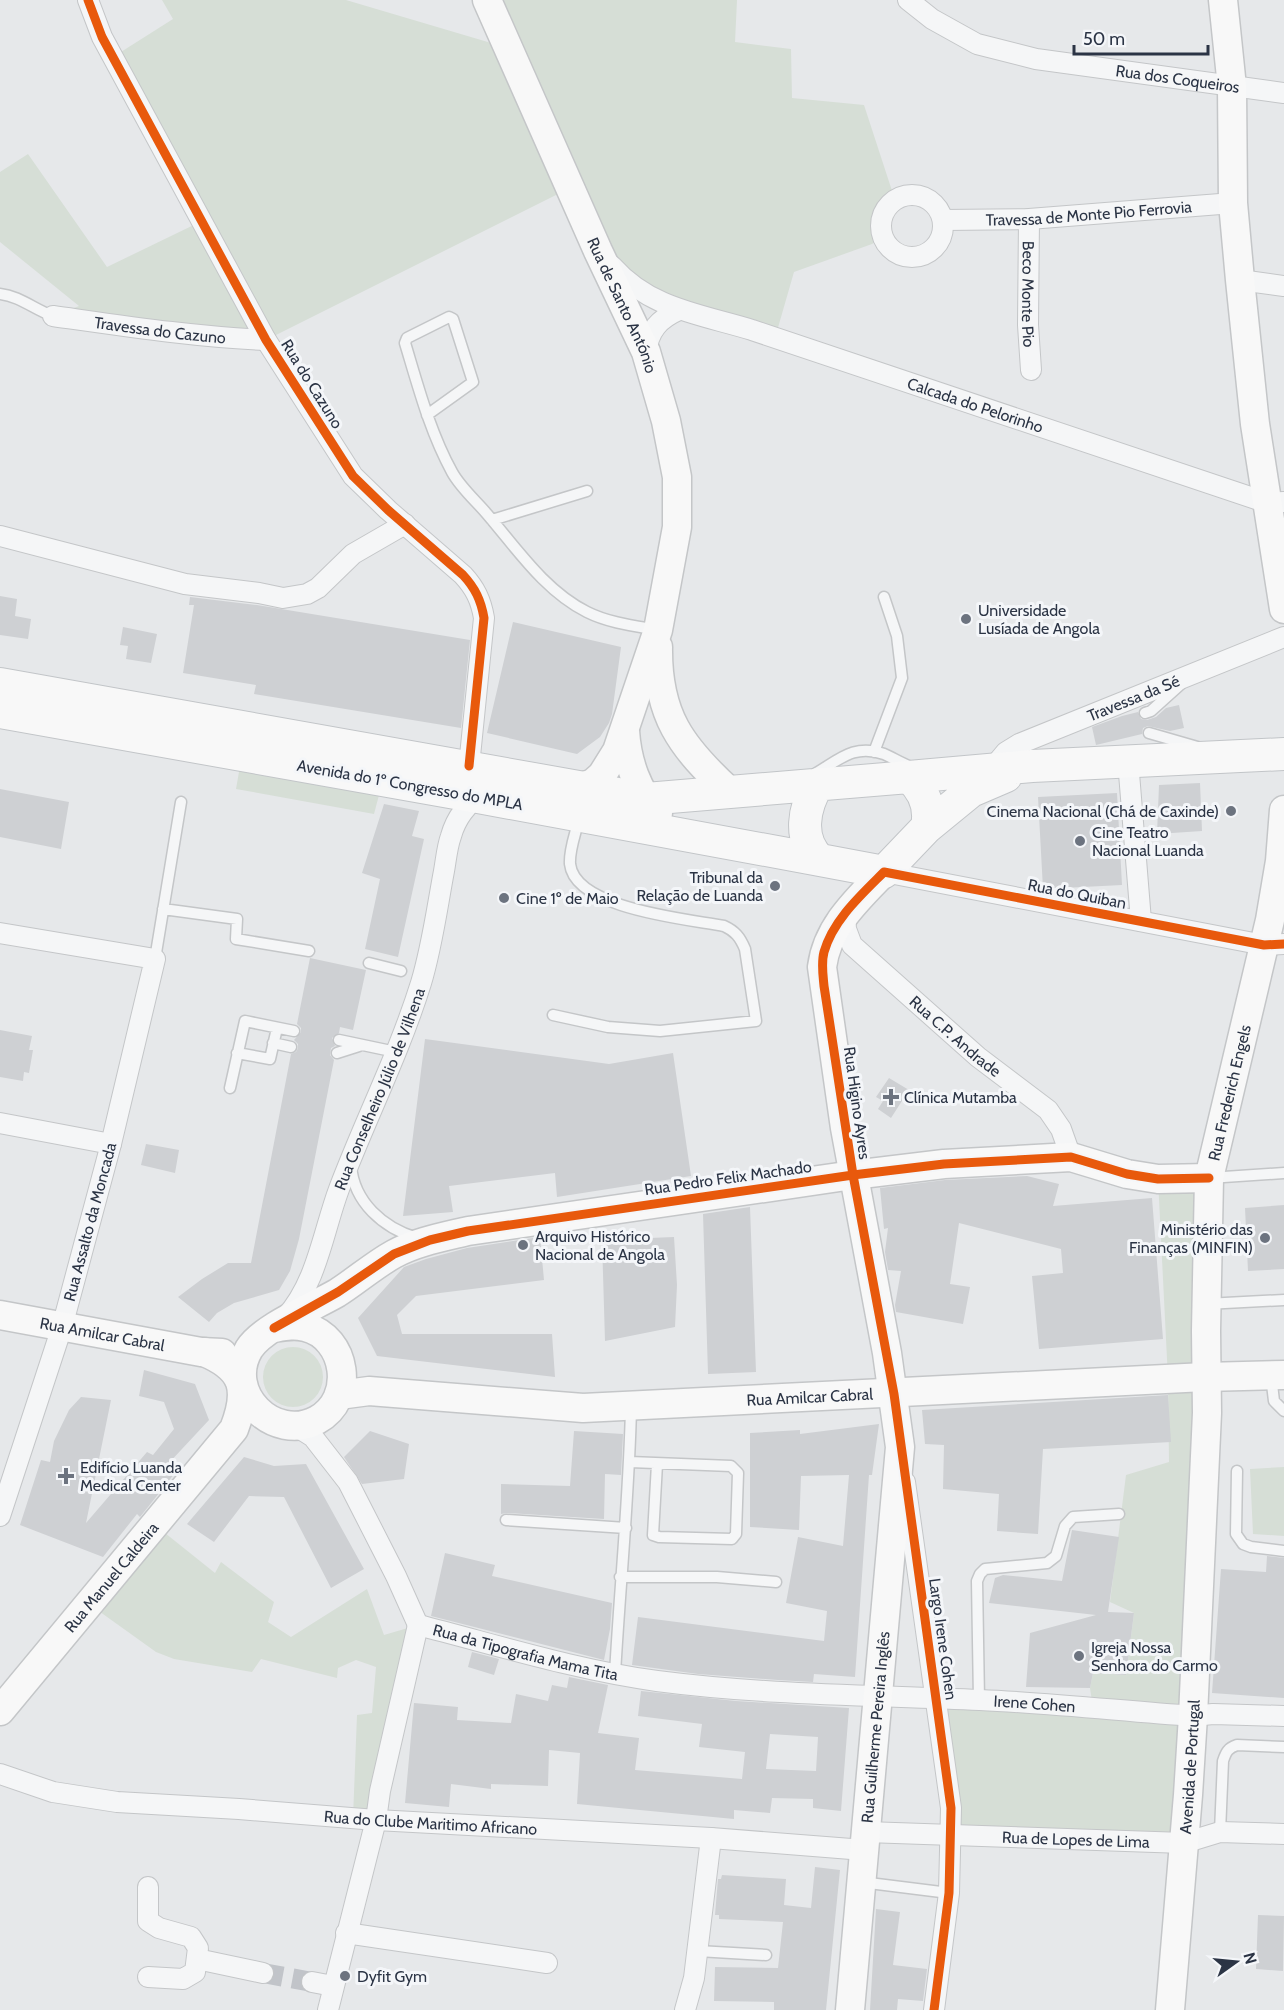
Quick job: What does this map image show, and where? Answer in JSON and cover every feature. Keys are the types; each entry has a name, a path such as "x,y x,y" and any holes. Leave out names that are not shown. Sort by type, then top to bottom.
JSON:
{"main road":[{"name":"Avenida do 1º Congresso do MPLA","path":"0,684 520,776 581,801 696,836 820,860"},
{"name":"Avenida do 1º Congresso do MPLA","path":"0,712 189,753 478,796 581,801 646,799 818,784"},
{"path":"1032,766 971,791 927,827 878,878 820,860 808,843 805,816 808,802 818,784 1032,766 1080,757 1128,761 1284,754"},
{"path":"909,777 923,793 928,811 927,827"}],"street":[{"name":"Rua do Cazuno","path":"88,0 102,37 266,340 353,476 475,587 482,604 484,618 469,766"},
{"name":"Rua de Santo António","path":"487,0 598,251 646,352 666,421 677,477 677,526 658,630 617,751 602,775 593,783 581,801"},
{"name":"Rua dos Coqueiros","path":"908,0 932,19 977,44 1036,59 1284,93"},
{"path":"1223,0 1232,87 1233,203 1240,280 1255,424 1276,503 1284,609"},
{"name":"Travessa de Monte Pio Ferrovia","path":"943,220 1029,219 1233,203"},
{"name":"Beco Monte Pio","path":"1029,219 1030,370"},
{"name":"Calcada do Pelorinho","path":"598,251 631,286 657,302 752,330 1276,503"},
{"path":"1240,280 1284,286"},
{"path":"646,352 654,327 664,317 679,310"},
{"name":"Travessa do Cazuno","path":"53,316 165,332 266,340"},
{"path":"0,536 186,584 284,598 307,594 318,588 353,554 405,524"},
{"name":"Rua de Santo António","path":"658,630 660,682 669,716 690,752 729,792"},
{"name":"Travessa da Sé","path":"991,770 1006,752 1019,744 1284,637"},
{"name":"Rua de Santo António","path":"625,731 630,763 646,799 664,818 696,836"},
{"path":"1128,761 1141,921"},
{"name":"Rua Conselheiro Júlio de Vilhena","path":"267,1333 287,1315 312,1273 338,1191 396,1052 424,972 451,835 462,812 478,796 489,788 520,776"},
{"name":"Rua Conselheiro Júlio de Vilhena","path":"429,788 445,809 451,835"},
{"name":"Rua Frederich Engels","path":"1205,1377 1209,1178 1274,944 1284,810"},
{"name":"Rua do Quiban","path":"878,878 1274,944"},
{"name":"Rua Higino Ayres","path":"878,878 846,913 833,932 824,953 822,967 853,1174 894,1394 900,1446"},
{"name":"Rua C.P. Andrade","path":"846,913 846,929 852,945 978,1058 1048,1110 1061,1129 1071,1157"},
{"path":"0,933 155,959"},
{"name":"Rua Assalto da Moncada","path":"0,1516 62,1327 111,1144 155,959"},
{"path":"0,1123 111,1144"},
{"name":"Rua Pedro Felix Machado","path":"204,1352 222,1353 241,1347 338,1293 394,1254 430,1240 468,1231 853,1174 944,1164 1071,1157 1127,1174 1158,1179 1209,1178"},
{"name":"Rua Amilcar Cabral","path":"0,1315 204,1352"},
{"path":"329,1456 325,1439 325,1423 335,1402 343,1380 341,1363 334,1347 322,1335 307,1327 290,1325 267,1333 249,1350 243,1366 243,1384 248,1399 257,1412 271,1421 286,1426 318,1420 335,1402"},
{"path":"204,1352 227,1364 243,1384"},
{"name":"Rua Amilcar Cabral","path":"335,1402 369,1391 583,1408 1277,1375"},
{"name":"Avenida de Portugal","path":"1170,2010 1193,1716 1206,1413 1205,1377"},
{"name":"Rua Manuel Caldeira","path":"0,1711 234,1430 243,1400 243,1384"},
{"name":"Rua Manuel Caldeira","path":"224,1443 254,1429 286,1426"},
{"name":"Rua da Tipografia Mama Tita","path":"286,1426 302,1430 313,1437 348,1482 418,1625 615,1674 658,1681 756,1690 878,1697"},
{"name":"Rua Guilherme Pereira Inglês","path":"850,2010 900,1446"},
{"name":"Largo Irene Cohen","path":"900,1446 951,1808 949,1893 934,2010"},
{"path":"328,2010 376,1820 380,1791 418,1625"},
{"name":"Irene Cohen","path":"878,1697 979,1700 1193,1716 1213,1714 1284,1716"},
{"name":"Rua do Clube Maritimo Africano","path":"0,1774 53,1792 95,1799 376,1820 711,1838 865,1841"},
{"name":"Rua de Lopes de Lima","path":"865,1841 950,1835 1184,1843 1220,1832 1284,1834"},
{"path":"685,2010 692,1987 698,1951 711,1838"},
{"path":"148,1887 146,1914 148,1921 159,1928 190,1937 198,1948 195,1972 189,1977 183,1979 148,1977"},
{"path":"346,1933 547,1963"},
{"path":"197,1959 263,1972"},
{"path":"312,1982 333,1986"}],"lane":[{"path":"0,294 24,301 37,311 53,316"},
{"path":"427,415 473,382 453,319 449,317 407,338 405,343 427,415 453,473 527,562 552,588 570,602 588,613 658,630"},
{"path":"492,520 587,491"},
{"path":"880,753 902,678 897,636 884,597"},
{"path":"1145,714 1190,676"},
{"path":"1064,726 1092,726"},
{"path":"1149,733 1184,741 1227,757"},
{"path":"779,787 800,781 840,758 862,750 880,753 917,769 952,773"},
{"path":"880,753 909,777"},
{"path":"818,784 840,758"},
{"path":"553,1015 608,1027 660,1031 756,1021 745,949 733,931 724,926 642,910 604,899 582,885 574,876 570,865 571,850 581,801"},
{"path":"155,959 181,802"},
{"path":"163,909 237,919 236,939 309,951"},
{"path":"369,963 401,971"},
{"path":"230,1088 245,1021 294,1031"},
{"path":"237,1053 270,1059 276,1028"},
{"path":"339,1040 396,1052"},
{"path":"273,1043 291,1047"},
{"path":"337,1053 362,1045"},
{"path":"351,1160 352,1177 357,1193 371,1210 401,1232 415,1238 430,1240"},
{"path":"1209,1178 1284,1173"},
{"path":"1206,1304 1284,1300"},
{"path":"1277,1375 1274,1401 1284,1411"},
{"path":"615,1674 620,1577 630,1462 631,1406"},
{"path":"630,1462 731,1466 738,1473 736,1534 732,1539 659,1538 653,1535 657,1464"},
{"path":"1237,1471 1236,1534 1243,1544 1251,1547 1284,1551"},
{"path":"979,1700 977,1581 980,1574 985,1569 1047,1563 1056,1556 1065,1526 1073,1517 1119,1514"},
{"path":"506,1520 626,1528"},
{"path":"620,1577 717,1577 776,1582"},
{"path":"1220,1832 1223,1761 1226,1752 1237,1745 1284,1748"},
{"path":"861,1882 949,1893"},
{"path":"698,1951 766,1955"}],"shaded area":[{"path":"162,0 346,0 508,48 487,0 737,0 735,42 791,49 792,98 864,105 895,200 887,208 884,216 882,237 872,244 794,272 775,338 631,286 570,188 266,340 53,316 79,306 0,242 0,172 28,154 107,267 202,221 113,57 173,19"},
{"path":"242,755 383,780 374,814 236,789"},
{"path":"1209,1178 1184,1843 950,1835 936,1700 1093,1708 1090,1688 1093,1673 1126,1675 1134,1613 1110,1602 1126,1475 1169,1462 1168,1379 1158,1179"},
{"path":"293,1347 310,1352 318,1360 323,1377 318,1394 310,1402 293,1407 276,1402 268,1394 263,1377 268,1360 276,1352"},
{"path":"1284,1467 1284,1536 1253,1534 1250,1469"},
{"path":"155,1525 215,1573 221,1562 274,1602 268,1622 291,1637 367,1589 384,1635 418,1625 376,1820 353,1818 357,1715 372,1713 376,1667 356,1660 338,1668 337,1678 261,1659 252,1672 174,1659 156,1652 89,1604"}],"building":[{"path":"0,596 17,599 15,616 31,619 28,639 0,635"},
{"path":"190,597 257,605 470,640 461,728 254,694 256,685 183,673 194,605 189,605"},
{"path":"513,622 621,647 609,723 600,737 577,754 487,733"},
{"path":"123,627 157,634 151,663 126,659 128,646 120,645"},
{"path":"1179,705 1184,728 1170,731 1148,726 1143,728 1142,734 1096,745 1092,727 1138,712 1141,719 1147,720 1156,717 1166,708"},
{"path":"1200,783 1202,831 1157,834 1159,785"},
{"path":"0,789 69,802 61,849 0,837"},
{"name":"Cine Teatro Nacional Luanda","path":"1117,793 1122,885 1043,889 1038,797"},
{"path":"384,804 419,811 412,836 424,839 398,957 365,949 380,879 362,873"},
{"path":"310,958 366,970 353,1030 340,1027 339,1033 332,1038 335,1046 331,1048 330,1055 334,1060 299,1239 290,1271 279,1290 234,1303 217,1313 209,1322 178,1297 228,1263 251,1263 291,1054 298,1048 294,1040 301,1032 297,1024"},
{"path":"0,1030 32,1036 29,1050 33,1050 29,1073 24,1072 23,1081 0,1077"},
{"path":"425,1039 609,1064 673,1053 691,1176 557,1197 555,1173 449,1186 453,1212 403,1216"},
{"name":"Clínica Mutamba","path":"889,1078 909,1090 891,1118 878,1109 883,1101 876,1097"},
{"path":"146,1144 179,1150 175,1173 141,1165"},
{"path":"1027,1176 1059,1184 1053,1206 1152,1198 1163,1339 1039,1349 1032,1276 1063,1273 1061,1249 959,1223 950,1284 970,1287 963,1324 896,1312 895,1305 901,1271 888,1270 885,1252 888,1228 884,1229 880,1188 945,1180"},
{"name":"Ministério das Finanças (MINFIN)","path":"1284,1205 1284,1269 1248,1271 1245,1208"},
{"path":"750,1207 756,1372 708,1374 703,1214"},
{"path":"540,1237 544,1280 416,1296 397,1315 402,1334 552,1334 555,1377 377,1356 358,1318 404,1267 467,1248"},
{"path":"674,1237 677,1285 675,1327 605,1341 602,1240"},
{"name":"Edifício Luanda Medical Center","path":"144,1370 195,1384 209,1420 168,1464 178,1469 140,1517 137,1514 103,1557 20,1525 41,1460 50,1462 54,1441 69,1410 81,1397 111,1400 86,1523 147,1452 153,1455 174,1429 164,1402 139,1396"},
{"path":"1168,1395 1171,1442 1043,1449 1038,1534 997,1531 999,1494 943,1489 944,1445 925,1444 922,1410"},
{"path":"879,1424 872,1475 869,1475 855,1677 814,1674 813,1682 698,1674 632,1665 638,1617 824,1641 827,1611 786,1603 798,1537 843,1546 849,1475 801,1476 799,1530 750,1527 750,1433 800,1430 800,1434"},
{"path":"370,1431 409,1444 404,1479 362,1484 344,1457"},
{"path":"574,1431 623,1434 621,1475 605,1474 604,1519 501,1514 501,1484 570,1486"},
{"path":"244,1457 274,1466 306,1464 364,1569 331,1588 284,1497 249,1496 214,1542 187,1524"},
{"path":"1072,1530 1119,1537 1108,1612 1134,1613 1126,1675 1093,1673 1090,1688 1026,1687 1030,1633 1096,1615 989,1603 995,1578 1003,1575 1062,1581"},
{"path":"445,1553 495,1565 492,1576 612,1603 604,1660 431,1616"},
{"path":"1267,1556 1284,1558 1284,1698 1212,1693 1221,1569 1266,1572"},
{"path":"472,1652 499,1659 494,1675 468,1667"},
{"path":"569,1677 608,1685 598,1733 639,1738 635,1770 742,1779 745,1752 699,1747 702,1724 638,1716 641,1691 736,1701 849,1708 841,1811 813,1808 813,1799 772,1798 770,1813 734,1810 734,1819 577,1804 580,1753 549,1750 548,1786 491,1784 491,1789 451,1784 449,1807 405,1803 414,1703 458,1707 457,1720 511,1723 516,1694 548,1701 552,1685 567,1688","holes":["770,1734 818,1737 816,1771 766,1769"]},
{"path":"815,1867 840,1870 826,2010 774,2010 774,2002 714,2001 715,1967 778,1968 783,1922 719,1919 719,1915 715,1915 718,1879 721,1879 722,1875 786,1879 784,1905 811,1908"},
{"path":"876,1909 900,1912 893,1965 927,1969 923,2001 898,1999 897,2010 870,2010"},
{"path":"1258,1915 1284,1916 1283,1971 1256,1969"}],"tunnel":[{"path":"263,1973 312,1982"}],"cycle path":[{"path":"88,0 102,37 266,340 353,476 388,510 463,575 477,595 484,618 469,766"},
{"path":"934,2010 949,1893 951,1808 894,1394 853,1175 824,986 822,965 824,952 828,940 841,919 884,872 1264,945 1284,944"},
{"path":"274,1328 338,1292 394,1254 430,1240 468,1231 944,1164 1071,1157 1127,1174 1158,1179 1209,1178"}],"place":[{"name":"Universidade Lusíada de Angola","path":"966,619"},
{"name":"Cinema Nacional (Chá de Caxinde)","path":"1231,811"},
{"name":"Cine Teatro Nacional Luanda","path":"1080,841"},
{"name":"Tribunal da Relação de Luanda","path":"775,886"},
{"name":"Cine 1º de Maio","path":"504,898"},
{"name":"Clínica Mutamba","path":"891,1097"},
{"name":"Ministério das Finanças (MINFIN)","path":"1265,1238"},
{"name":"Arquivo Histórico Nacional de Angola","path":"523,1245"},
{"name":"Edifício Luanda Medical Center","path":"66,1476"},
{"name":"Igreja Nossa Senhora do Carmo","path":"1079,1656"},
{"name":"Dyfit Gym","path":"345,1976"}]}
